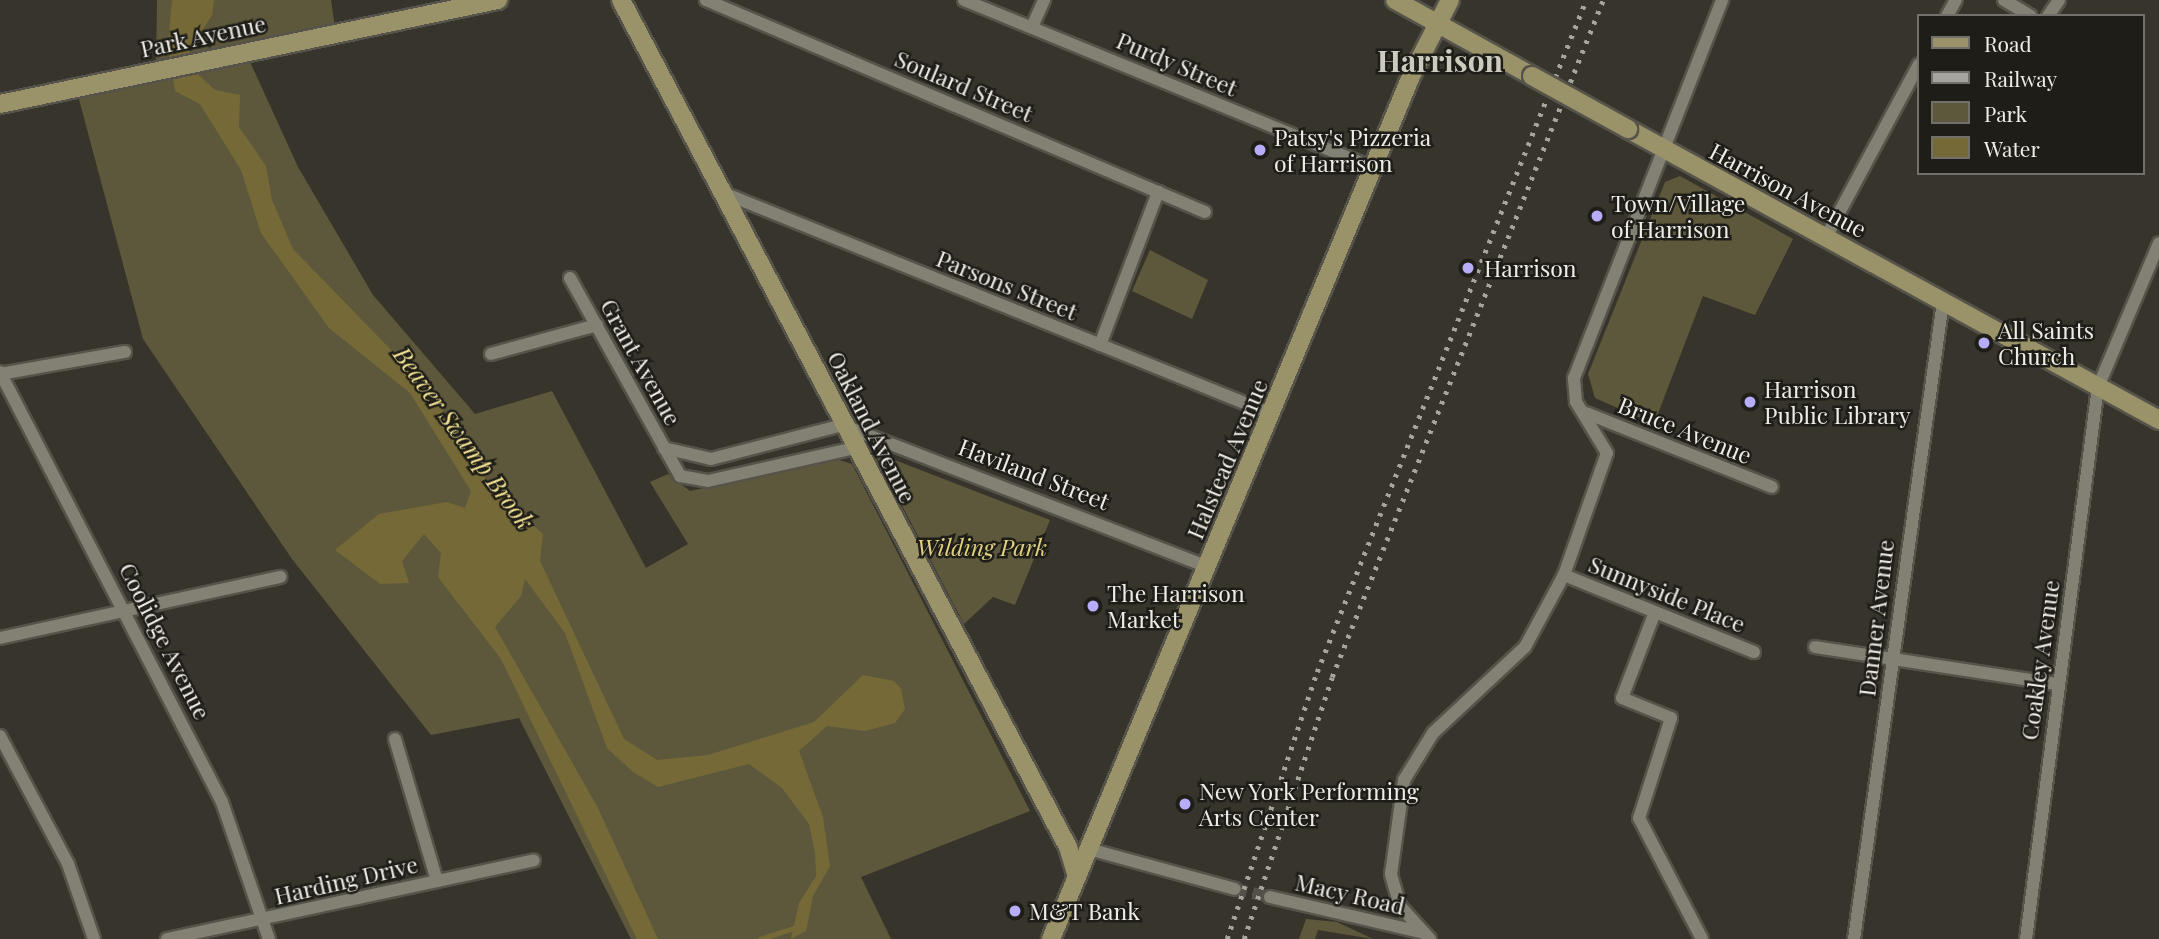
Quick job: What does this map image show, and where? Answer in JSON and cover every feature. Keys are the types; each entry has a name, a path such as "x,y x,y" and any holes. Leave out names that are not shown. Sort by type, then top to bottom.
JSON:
{"street":[{"name":"Park Avenue","path":"0,104 498,0"},
{"name":"Oakland Avenue","path":"621,0 726,194 854,448 1064,839 1077,877"},
{"name":"Soulard Street","path":"706,0 1205,212"},
{"name":"Purdy Street","path":"964,0 1373,168"},
{"path":"1032,27 1044,0"},
{"name":"Harrison Avenue","path":"1395,0 1660,150 1826,237 2159,420"},
{"name":"Halstead Avenue","path":"1054,931 1373,168 1437,23 1450,0"},
{"path":"1426,936 1400,906 1391,874 1394,820 1412,758 1525,647 1564,575 1606,465 1605,442 1583,411 1573,390 1578,364 1660,150 1722,0"},
{"path":"2004,0 2028,14"},
{"path":"1826,237 1918,66"},
{"path":"1100,345 1158,192"},
{"name":"Parsons Street","path":"726,194 1272,414"},
{"name":"Coakley Avenue","path":"2026,939 2057,684 2098,387 2159,243"},
{"name":"Grant Avenue","path":"570,278 673,466 690,481 708,481 854,448"},
{"name":"Danner Avenue","path":"1854,939 1943,302"},
{"path":"491,354 597,325"},
{"path":"0,373 125,352"},
{"name":"Coolidge Avenue","path":"0,373 125,609 222,802 264,920 268,939"},
{"name":"Bruce Avenue","path":"1583,411 1772,487"},
{"path":"664,449 711,459 842,425"},
{"name":"Haviland Street","path":"842,425 1208,567"},
{"name":"Sunnyside Place","path":"1564,575 1754,652"},
{"path":"0,638 280,577"},
{"path":"1655,612 1622,698 1671,718 1639,818 1702,939"},
{"path":"1815,647 2057,684"},
{"path":"0,736 68,864 94,939"},
{"path":"395,739 437,881"},
{"path":"1089,849 1235,890"},
{"name":"Harding Drive","path":"167,939 534,860"},
{"name":"Macy Road","path":"1269,897 1426,936"},
{"path":"1036,939 1054,931"}],"green space":[{"path":"157,0 331,0 336,34 246,53 298,167 373,295 475,414 552,391 646,568 688,544 650,482 668,474 690,491 836,459 852,464 1030,811 861,877 891,939 631,939 519,718 431,735 292,559 143,339 76,88 156,71"},
{"path":"1680,176 1793,239 1755,315 1703,296 1654,424 1595,398 1588,374 1665,182"},
{"path":"1150,250 1208,280 1192,319 1132,291"},
{"name":"Wilding Park","path":"874,452 1050,520 1015,605 993,597 964,624"},
{"path":"1306,919 1337,922 1373,939 1318,930 1315,939 1299,939"}],"water":[{"path":"172,0 214,0 212,15 189,51 194,71 215,90 240,95 239,127 266,166 272,200 293,249 429,389 492,488 543,534 540,561 624,739 657,760 708,755 814,722 863,675 894,681 901,689 905,709 895,723 865,731 827,726 799,751 823,817 830,866 813,896 806,931 791,939 799,903 816,876 815,853 809,824 782,788 749,764 658,787 633,772 607,748 565,633 525,579 521,596 495,627 598,808 658,939 637,939 501,659 438,577 441,553 424,534 402,561 409,583 380,584 335,550 379,514 447,502 465,508 471,491 410,393 329,328 261,233 241,170 200,104 175,91 168,46"}],"waterway":[{"name":"Beaver Swamp Brook","path":"760,939 796,927"}],"tunnel":[{"path":"1235,889 1270,897"}],"railway":[{"path":"1227,939 1317,672 1586,0"},
{"path":"1244,939 1332,677 1603,0"}],"place":[{"name":"Patsy's Pizzeria of Harrison","path":"1260,150"},
{"name":"Town/Village of Harrison","path":"1597,216"},
{"name":"Harrison","path":"1468,268"},
{"name":"All Saints Church","path":"1984,343"},
{"name":"Harrison Public Library","path":"1750,402"},
{"name":"The Harrison Market","path":"1093,606"},
{"name":"New York Performing Arts Center","path":"1185,804"},
{"name":"M&T Bank","path":"1015,911"}],"district":[{"name":"Harrison","path":"1440,60"}]}
